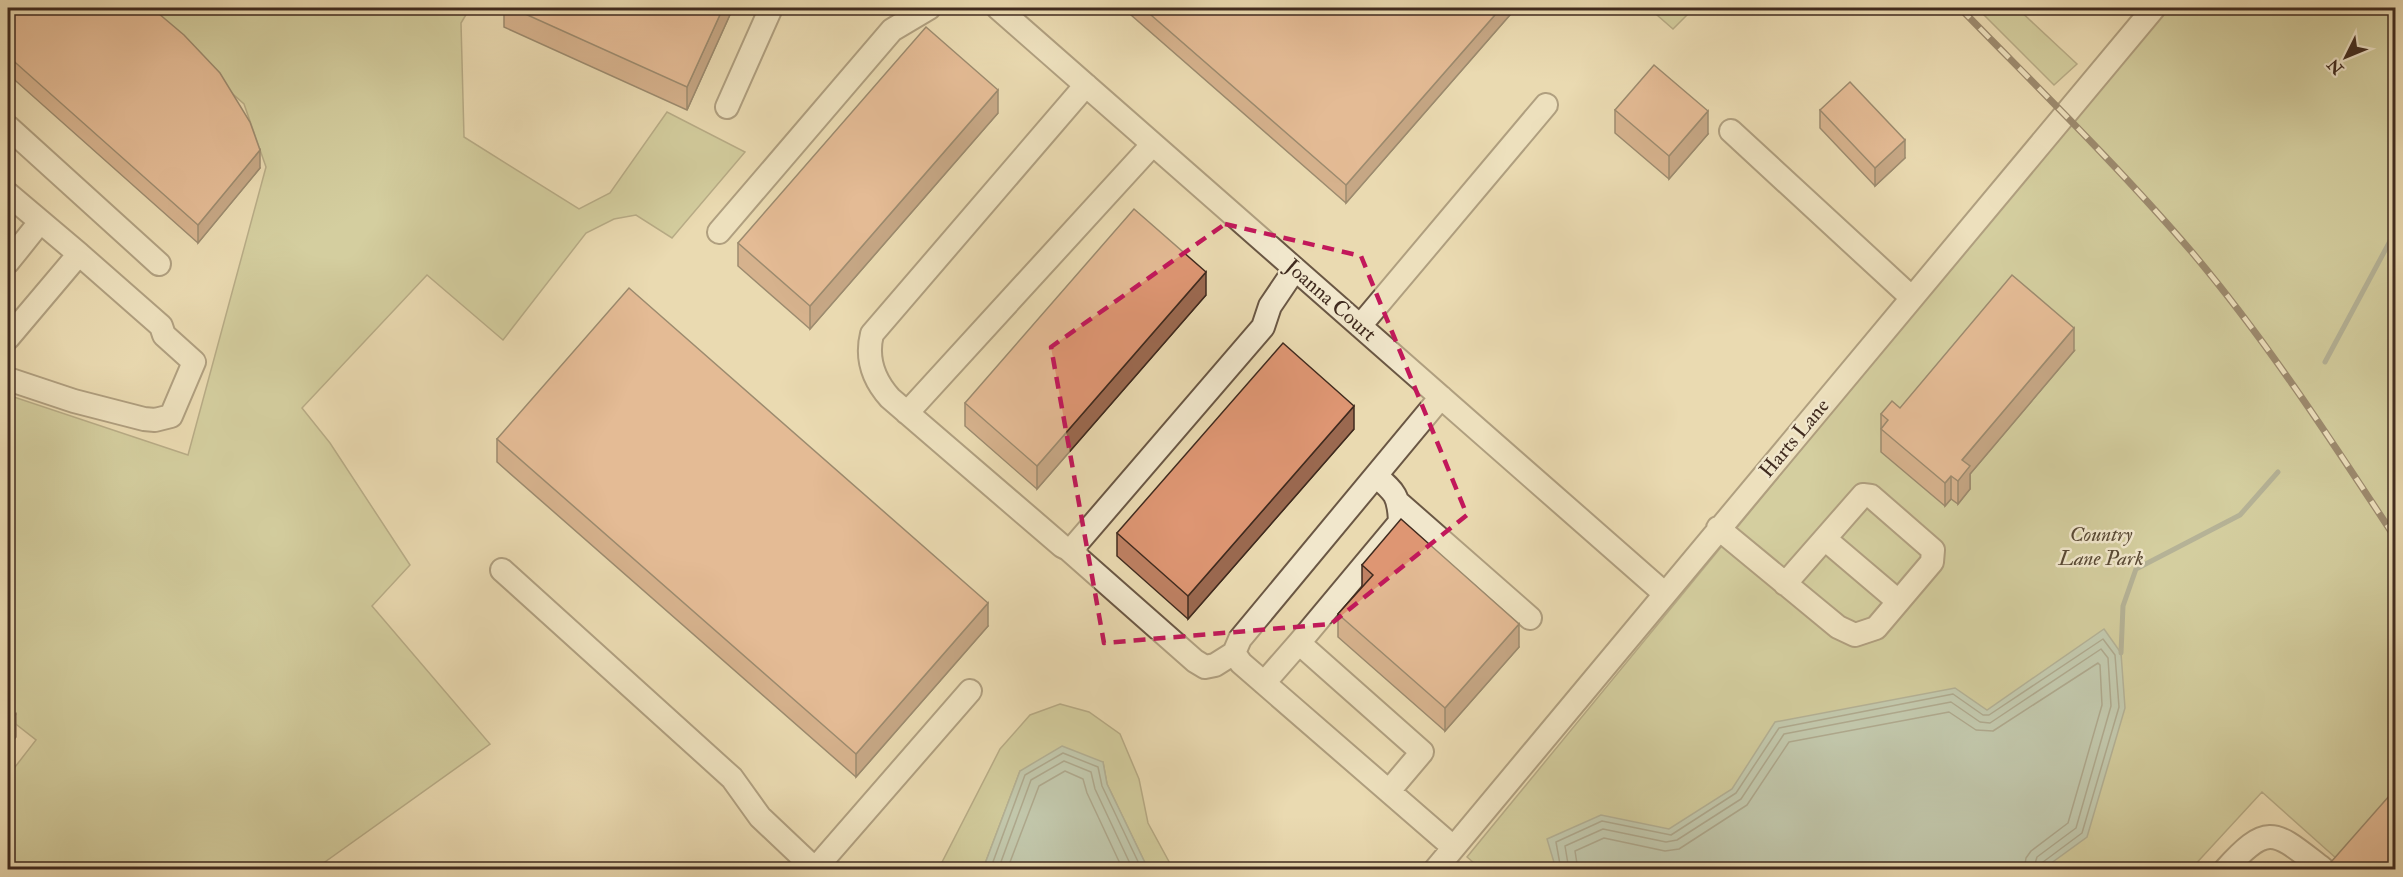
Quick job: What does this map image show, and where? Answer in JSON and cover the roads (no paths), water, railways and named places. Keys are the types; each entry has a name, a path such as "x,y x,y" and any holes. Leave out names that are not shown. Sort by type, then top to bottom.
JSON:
{"street":[{"path":"727,107 771,8"},
{"path":"719,232 892,30 929,8"},
{"name":"Joanna Court","path":"998,8 1664,593"},
{"name":"Harts Lane","path":"1444,862 1718,528 2154,8"},
{"path":"1086,85 872,334 868,355 872,371 885,392 908,413 1195,661 1205,667 1215,665 1234,653 1240,639 1441,397"},
{"path":"1360,326 1546,105"},
{"path":"8,127 159,264"},
{"path":"1731,131 1912,298"},
{"path":"908,413 1153,144"},
{"path":"8,194 161,326 164,335 194,362 171,416 154,420 74,401 8,379"},
{"path":"8,262 40,222"},
{"path":"8,338 79,254"},
{"path":"1068,549 1076,546 1263,327 1270,306 1295,269"},
{"path":"1264,683 1400,522 1399,503 1393,490 1376,476"},
{"path":"1718,528 1785,584 1838,627 1855,634 1876,628 1932,562 1934,550 1871,496 1863,495 1785,584"},
{"path":"1399,503 1530,618"},
{"path":"1825,539 1898,602"},
{"path":"502,570 732,778 760,817 815,869 970,691"},
{"path":"1299,643 1422,752 1389,791"},
{"path":"1234,653 1241,663 1389,791 1444,862"},
{"path":"2225,870 2244,849 2257,840 2270,836 2287,841 2322,868"}],"water":[{"path":"2104,629 2121,653 2125,708 2087,837 2043,869 1556,869 1547,839 1601,815 1669,829 1732,789 1775,722 1955,688 1987,710"},
{"path":"1062,746 1103,762 1107,784 1148,869 983,869 1020,771"}],"waterway":[{"path":"2325,362 2396,230"},
{"path":"2121,653 2123,606 2136,569 2240,515 2278,472"}],"railway":[{"path":"1960,8 2106,158 2163,219 2219,285 2323,428 2396,539"}],"park label":[{"name":"Country Lane Park","path":"2101,546"}]}
